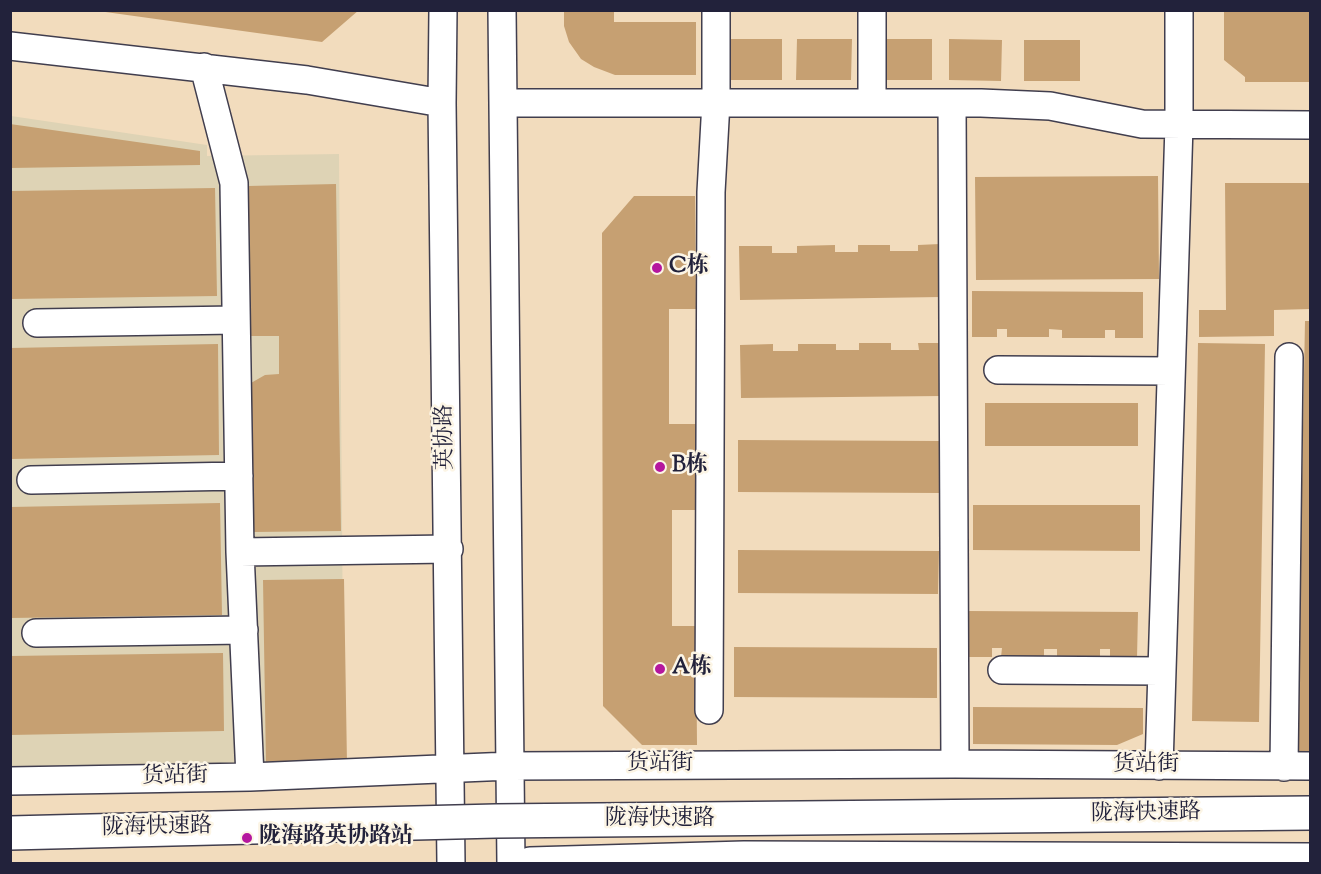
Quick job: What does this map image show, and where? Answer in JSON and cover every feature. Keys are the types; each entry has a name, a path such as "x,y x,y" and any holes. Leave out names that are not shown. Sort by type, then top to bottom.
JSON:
{"highway":[{"name":"陇海快速路","path":"10,833 496,821 1311,813"},
{"name":"陇海快速路","path":"530,864 744,858 1063,862 1311,860"}],"street":[{"name":"英协路","path":"443,10 442,103 451,864"},
{"path":"502,10 511,864"},
{"path":"709,710 711,192 716,102 716,10"},
{"path":"872,10 872,103"},
{"path":"1159,766 1179,125 1179,10"},
{"path":"10,46 307,80 442,103"},
{"path":"204,67 234,183 240,552 250,777"},
{"path":"503,102 952,103 1050,106 1142,124 1311,125"},
{"path":"952,103 955,764"},
{"path":"37,323 236,320"},
{"path":"1284,767 1288,357"},
{"path":"998,370 1171,371"},
{"path":"31,480 239,476"},
{"path":"240,552 448,549"},
{"path":"36,633 244,630"},
{"path":"1002,670 1161,671"},
{"name":"货站街","path":"10,782 250,777 510,766 955,764 1311,766"}],"shaded area":[{"path":"11,116 207,145 207,156 339,154 344,769 11,779"}],"building":[{"path":"91,10 359,10 322,42"},
{"path":"564,10 614,10 614,22 696,22 696,75 615,75 594,67 581,59 569,42 564,26"},
{"path":"1224,10 1310,10 1310,82 1245,82 1245,77 1224,60"},
{"path":"729,39 782,39 782,80 729,80"},
{"path":"797,39 852,39 851,80 796,80"},
{"path":"881,39 932,39 932,80 881,80"},
{"path":"949,39 1002,40 1001,81 949,80"},
{"path":"1024,40 1080,40 1080,81 1024,81"},
{"path":"10,124 200,151 200,165 10,168"},
{"path":"1158,176 1159,279 976,280 975,177"},
{"path":"1225,183 1310,183 1310,309 1274,310 1274,336 1199,337 1199,310 1226,310"},
{"path":"336,184 341,531 254,532 251,383 265,375 279,374 279,336 250,336 248,186"},
{"path":"215,188 217,296 10,299 10,191"},
{"path":"634,196 695,196 696,309 669,309 669,424 696,424 696,510 672,510 672,626 696,626 697,745 642,745 603,706 602,233"},
{"path":"940,244 941,297 740,300 739,246 772,246 772,253 797,253 797,246 835,245 835,252 858,252 858,245 890,245 890,251 918,251 918,245"},
{"path":"972,291 1143,292 1143,338 1115,338 1115,330 1105,330 1105,338 1062,338 1062,330 1049,329 1049,337 1007,337 1007,329 997,329 997,337 972,337"},
{"path":"1305,321 1310,321 1310,751 1297,751"},
{"path":"859,343 891,343 891,350 919,350 918,343 941,343 942,396 741,398 740,345 773,344 773,351 798,351 798,344 836,344 836,350 859,350"},
{"path":"1198,343 1265,344 1259,722 1192,721"},
{"path":"218,344 219,455 10,459 10,348"},
{"path":"985,403 1138,403 1138,446 985,446"},
{"path":"738,440 939,441 939,493 738,492"},
{"path":"220,503 222,615 10,618 10,507"},
{"path":"973,505 1140,505 1140,551 973,550"},
{"path":"738,550 939,551 938,594 738,593"},
{"path":"344,579 347,764 266,766 263,580"},
{"path":"967,611 1138,612 1137,658 1110,658 1110,649 1100,649 1100,657 1057,657 1057,649 1044,649 1044,657 1001,657 1002,648 992,648 992,657 967,657"},
{"path":"734,647 937,648 937,698 734,697"},
{"path":"223,653 224,731 10,735 10,656"},
{"path":"973,707 1143,708 1143,734 1117,745 973,744"}],"place":[{"name":"C栋","path":"657,268"},
{"name":"B栋","path":"660,467"},
{"name":"A栋","path":"660,669"},
{"name":"陇海路英协路站","path":"247,838"}]}
